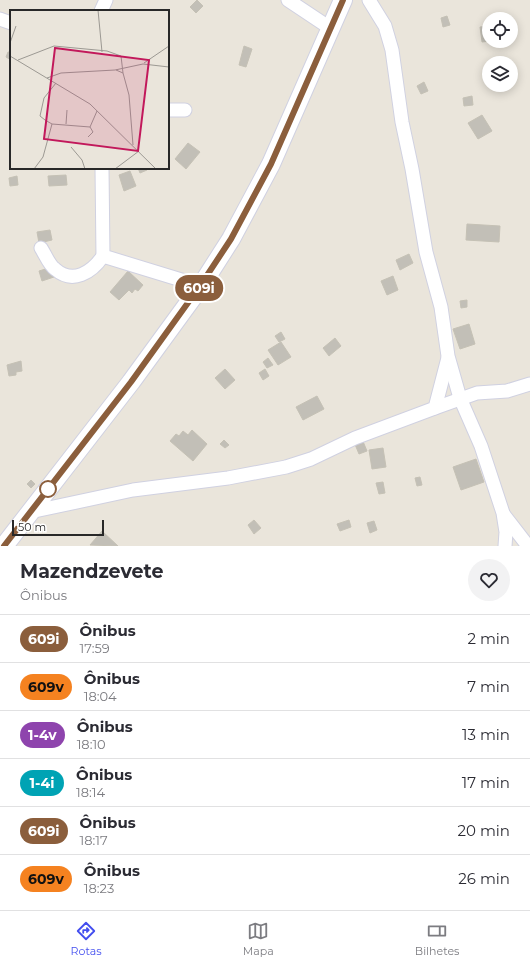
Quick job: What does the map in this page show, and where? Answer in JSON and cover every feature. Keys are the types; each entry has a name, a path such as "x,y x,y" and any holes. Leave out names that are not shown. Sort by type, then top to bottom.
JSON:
{"street":[{"path":"101,10 106,0"},
{"path":"288,0 330,28"},
{"path":"4,546 131,382 200,286 231,239 265,177 343,0"},
{"path":"370,0 385,26 392,50 402,122 426,252 441,307 448,356 460,398 481,446 503,513 506,532 505,546"},
{"path":"0,19 10,22"},
{"path":"169,110 185,110"},
{"path":"41,248 54,269 64,274 76,276 86,274 95,267 102,256 102,169"},
{"path":"102,256 200,286"},
{"path":"435,408 448,356"},
{"path":"30,512 133,490 228,478 286,467 311,459 355,438 460,398 477,393 517,389 530,384"},
{"path":"503,513 528,546"}],"building":[{"path":"197,0 203,6 196,13 190,7"},
{"path":"447,16 450,25 443,27 441,18"},
{"path":"480,27 482,27 482,42"},
{"path":"244,46 252,49 246,67 239,65"},
{"path":"8,52 10,52 10,59 6,57"},
{"path":"424,82 428,91 421,94 417,86"},
{"path":"472,96 473,105 464,106 463,98"},
{"path":"482,115 492,131 478,139 468,123"},
{"path":"188,143 200,152 186,169 175,159"},
{"path":"138,169 147,169 147,170 140,173"},
{"path":"130,171 136,186 124,191 119,175"},
{"path":"66,175 67,185 49,186 48,176"},
{"path":"17,176 18,185 10,186 9,178"},
{"path":"467,224 500,226 499,242 466,240"},
{"path":"50,230 52,240 39,243 37,232"},
{"path":"409,254 413,263 400,270 396,260"},
{"path":"52,267 54,277 42,281 39,271"},
{"path":"128,271 143,285 138,291 135,289 132,293 129,290 119,300 110,292"},
{"path":"393,276 398,290 387,295 381,281"},
{"path":"467,300 467,307 461,308 460,301"},
{"path":"469,324 475,344 460,349 453,329"},
{"path":"281,332 285,339 279,342 275,336"},
{"path":"335,338 341,346 329,356 323,348"},
{"path":"281,342 291,357 278,365 268,350"},
{"path":"268,358 273,365 267,368 263,362"},
{"path":"21,361 22,371 16,372 16,375 9,376 7,365"},
{"path":"225,369 235,380 225,389 215,378"},
{"path":"265,369 269,376 263,380 259,373"},
{"path":"317,396 324,409 303,420 296,407"},
{"path":"192,430 207,444 193,461 170,441 176,434 179,436 183,431 188,435"},
{"path":"362,439 367,451 359,454 354,442"},
{"path":"224,440 229,445 225,448 220,444"},
{"path":"383,448 386,467 372,469 369,450"},
{"path":"476,459 484,482 461,490 453,467"},
{"path":"420,477 422,485 417,486 415,478"},
{"path":"31,480 35,484 31,488 27,484"},
{"path":"383,482 385,493 379,494 376,483"},
{"path":"254,520 261,528 254,534 248,525"},
{"path":"349,520 351,527 340,531 337,524"},
{"path":"374,521 377,530 370,533 367,523"},
{"path":"102,531 118,546 90,545"}],"bus line":[{"name":"609i","path":"4,546 131,382 200,286 231,239 271,164 343,0"}]}
